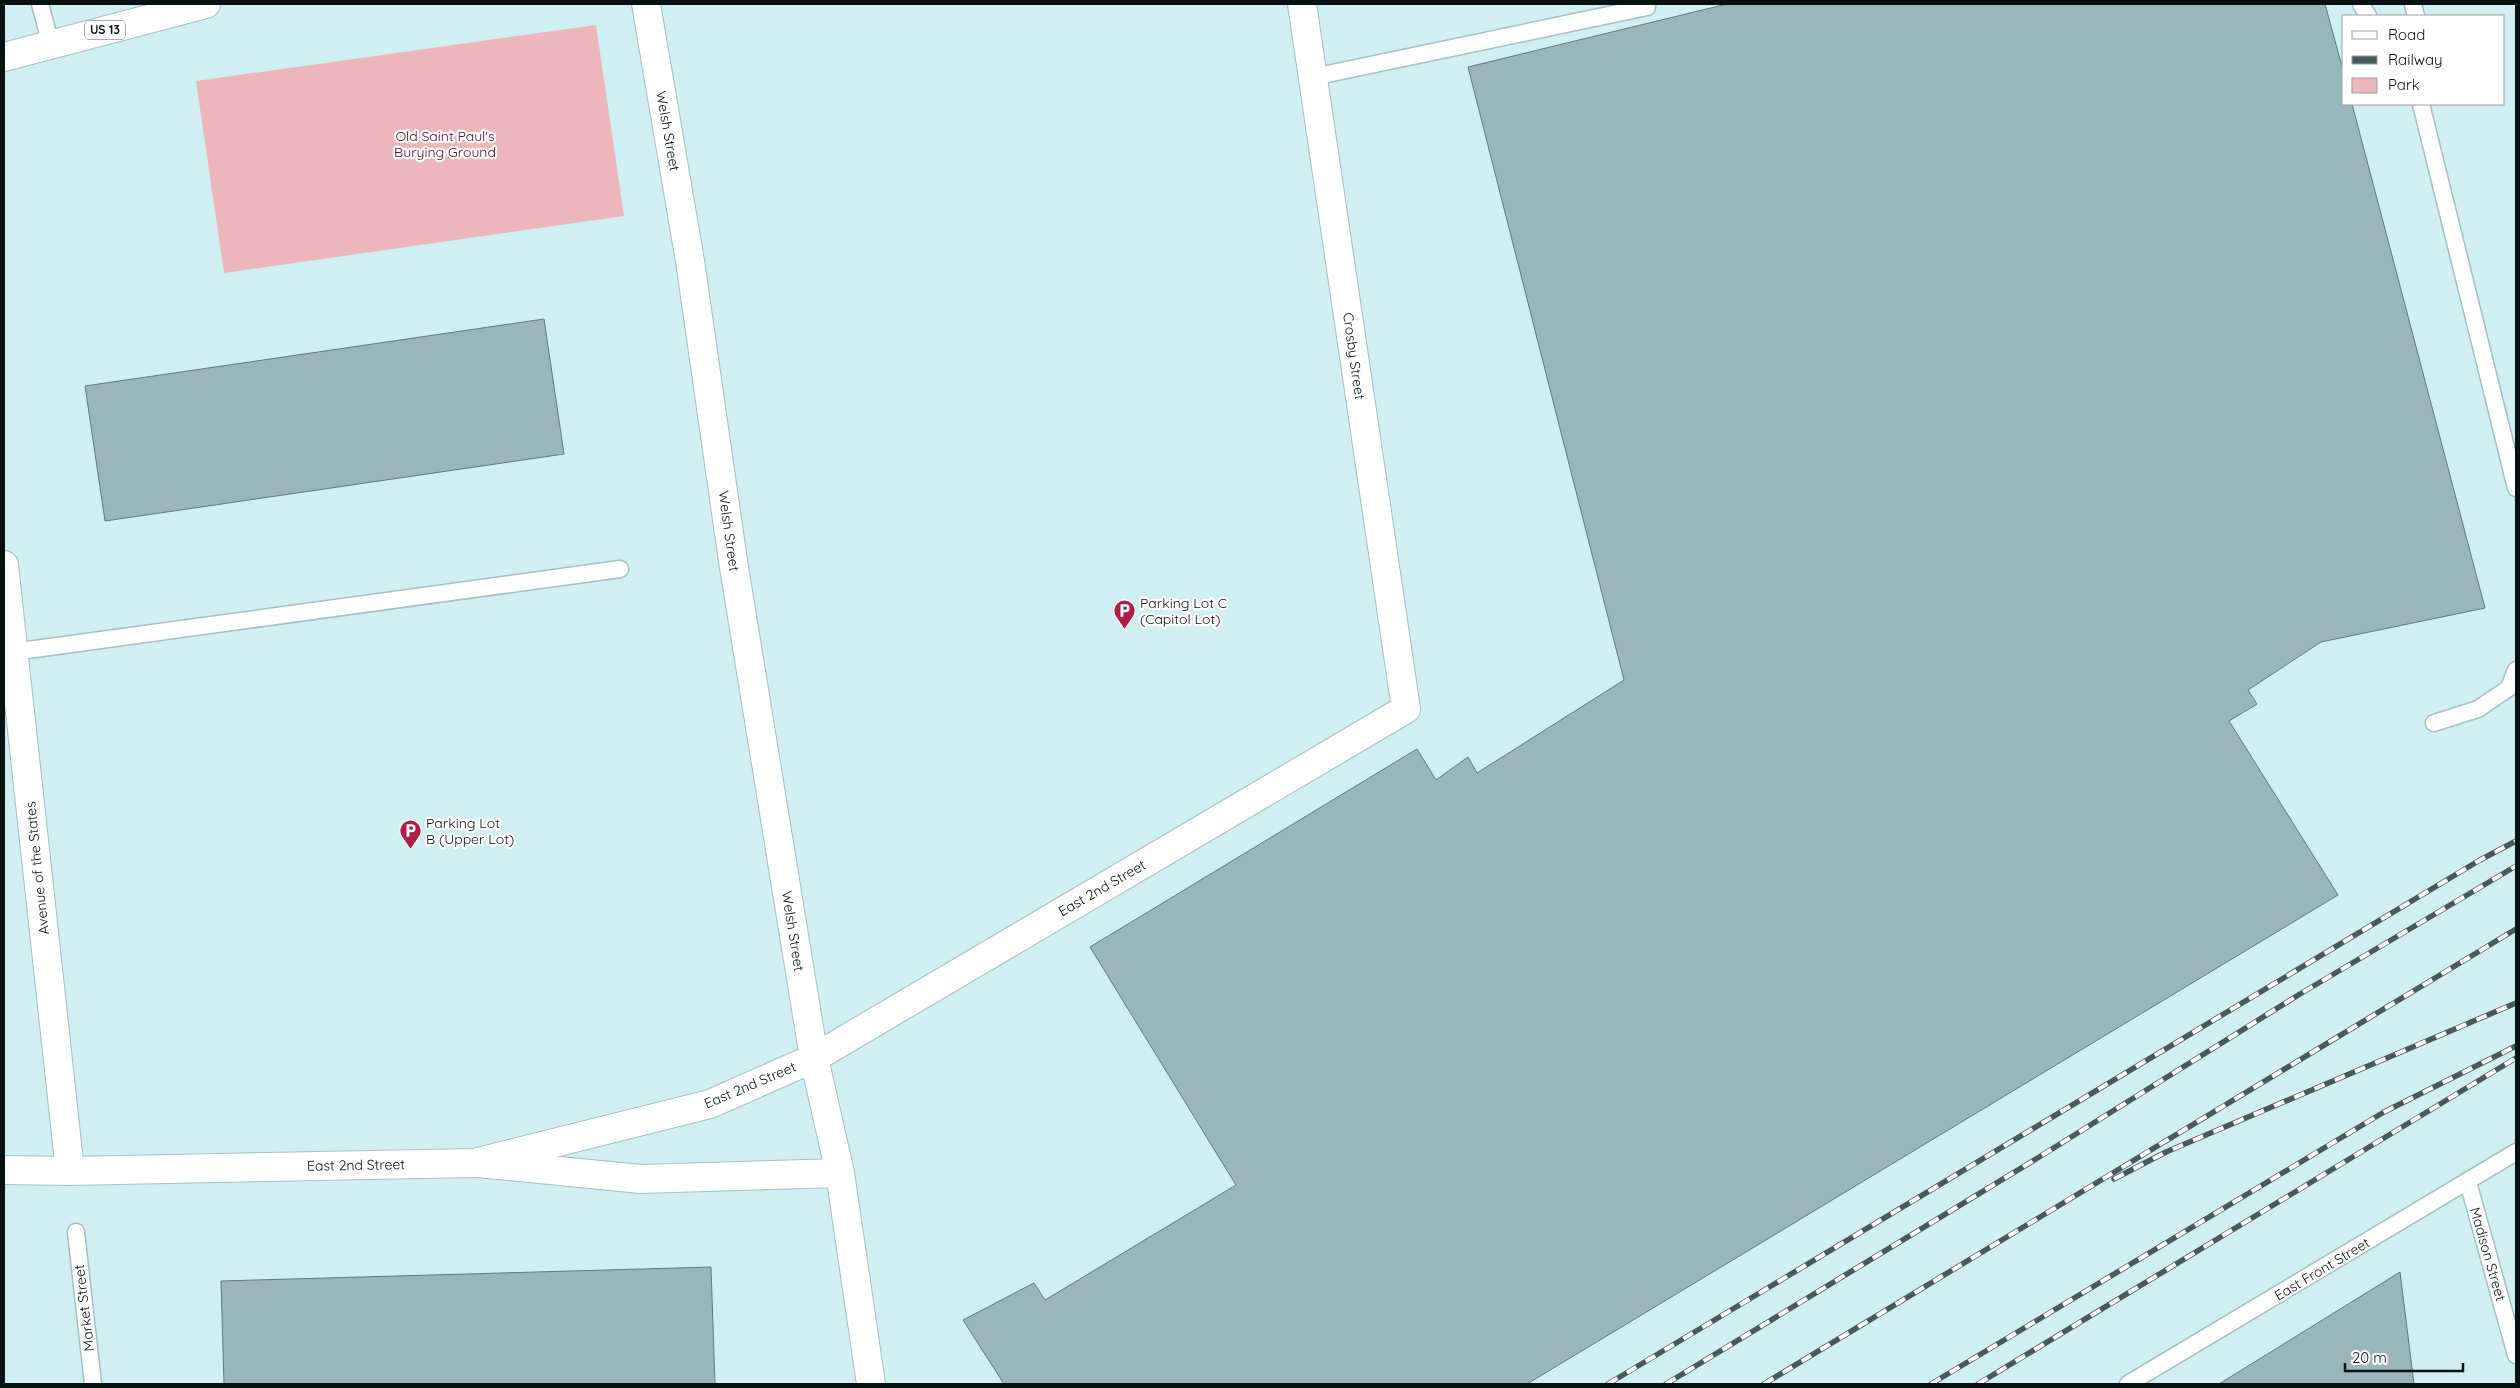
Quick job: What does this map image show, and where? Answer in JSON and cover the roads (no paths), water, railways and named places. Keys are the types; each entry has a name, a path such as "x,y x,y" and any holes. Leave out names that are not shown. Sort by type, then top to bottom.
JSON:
{"street":[{"name":"US 13","path":"4,57 51,44 144,12 206,4"},
{"name":"Welsh Street","path":"646,4 690,262 733,561 814,1058 840,1173 871,1384"},
{"name":"Crosby Street","path":"1302,4 1406,709"},
{"name":"Avenue of the States","path":"4,565 70,1172"},
{"name":"East 2nd Street","path":"4,1170 70,1172 474,1163 710,1104 814,1058 1406,709"},
{"path":"474,1163 641,1179 840,1173"}],"lane":[{"path":"40,4 51,44"},
{"path":"2361,4 2367,15"},
{"path":"1313,77 1647,8"},
{"path":"2421,105 2516,488"},
{"path":"13,652 620,569"},
{"path":"2434,724 2478,709 2509,688 2516,670"},
{"name":"East Front Street","path":"2128,1384 2516,1152"},
{"name":"Madison Street","path":"2468,1182 2516,1355"},
{"name":"Market Street","path":"76,1232 93,1384"}],"railway":[{"path":"1608,1384 2480,860 2516,841"},
{"path":"1666,1384 2036,1159 2300,994 2516,866"},
{"path":"1764,1384 2516,929"},
{"path":"2114,1179 2166,1152 2516,1003"},
{"path":"1931,1384 2384,1112 2516,1046"},
{"path":"1978,1384 2516,1058"}],"place":[{"name":"Parking Lot C (Capitol Lot)","path":"1124,630"},
{"name":"Parking Lot B (Upper Lot)","path":"410,850"}],"park label":[{"name":"Old Saint Paul's Burying Ground","path":"445,144"}]}
